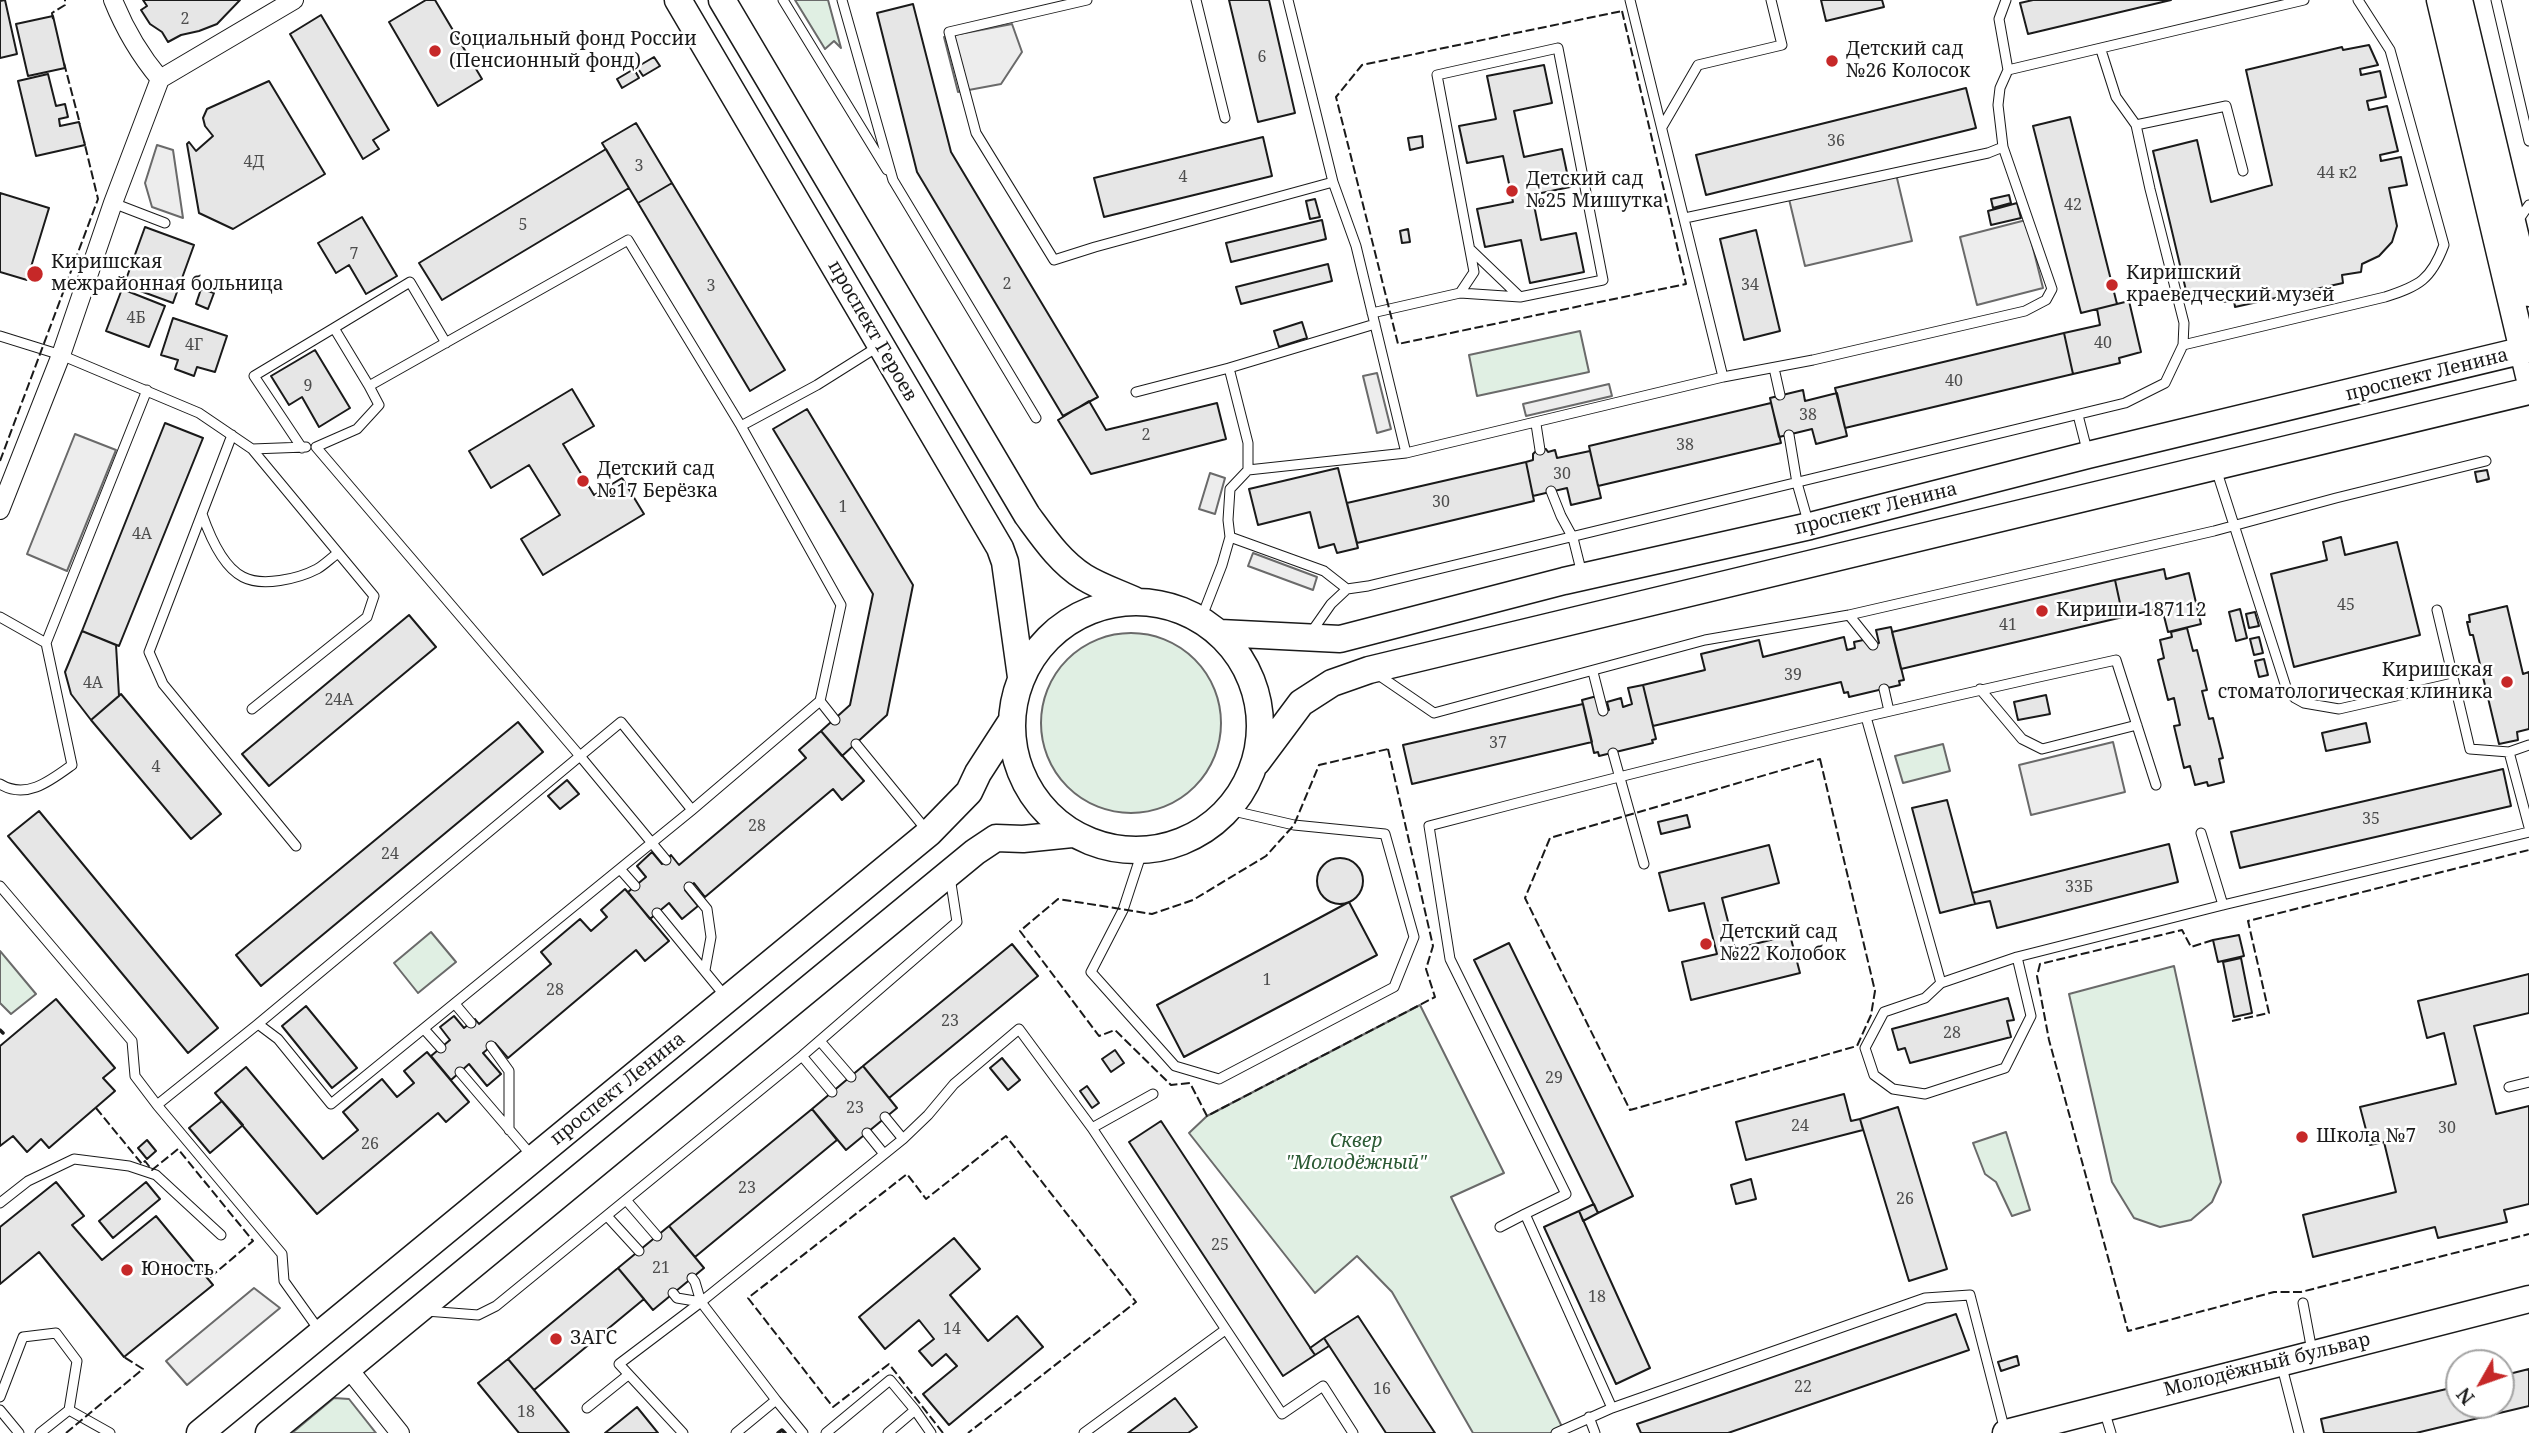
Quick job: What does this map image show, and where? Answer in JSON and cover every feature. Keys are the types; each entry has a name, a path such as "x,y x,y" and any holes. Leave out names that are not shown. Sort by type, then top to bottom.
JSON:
{"main road":[{"name":"проспект Героев","path":"678,0 1000,548 1005,562 1021,677"},
{"name":"проспект Героев","path":"722,0 1027,515 1051,548 1070,567 1084,577 1136,601"},
{"path":"2440,0 2527,359"},
{"path":"2459,0 2521,216 2529,293"},
{"name":"проспект Ленина","path":"1211,626 1339,639 1583,577 1810,526 2088,455 2527,359"},
{"name":"проспект Ленина","path":"1256,762 1301,703 1332,683 1369,670 2529,391"},
{"path":"1136,601 1170,606 1211,626 1248,670 1261,715 1256,762 1229,810 1204,832 1175,846 1142,852 1106,848 1072,834 1039,805 1017,766 1011,722 1021,677 1048,637 1088,610 1136,601"},
{"name":"проспект Ленина","path":"200,1433 929,833 969,792 1011,722"},
{"path":"269,1433 975,852 996,838 1023,839 1072,834"},
{"name":"Молодёжный бульвар","path":"2006,1433 2070,1421 2107,1420 2280,1362 2529,1299"}],"street":[{"path":"113,0 125,31 159,79"},
{"path":"0,509 61,355 159,79 293,0"},
{"path":"348,1368 400,1433"}],"lane":[{"path":"783,0 1036,418"},
{"path":"842,0 893,180"},
{"path":"1087,0 949,32 976,133 1054,260 1333,182"},
{"path":"1196,0 1225,118"},
{"path":"1288,0 1333,182 1356,246 1406,453"},
{"path":"1630,0 1723,377"},
{"path":"1662,127 1698,65 1782,45 1771,0"},
{"path":"1211,626 1230,537 1230,489 1248,470 1406,453 1536,424 1723,377 2025,311 2046,300 2052,289 2003,147 1998,105 2000,89 2008,70 1999,19 2006,0"},
{"path":"2008,70 2304,0"},
{"path":"2183,345 2385,297 2412,288 2436,267 2444,245 2390,50 2358,0"},
{"path":"2496,0 2529,141"},
{"path":"1372,313 1460,293 1520,297 1603,280 1558,48 1437,75 1474,272 1460,293"},
{"path":"1307,637 1331,604 1347,589 1573,538 2078,415 2125,403 2165,383 2183,345 2184,323 2150,189 2137,125 2116,97 2101,50"},
{"path":"2137,125 2227,106 2243,171"},
{"path":"1685,218 1988,153 2003,147"},
{"path":"113,203 165,223"},
{"path":"258,1024 278,1038 331,1104 692,810 820,701 841,605 741,426 628,240 369,386"},
{"path":"1470,250 1520,297"},
{"path":"302,447 254,376 410,282 446,342"},
{"path":"1136,392 1229,368 1374,324"},
{"path":"252,449 316,447 357,429 379,405 334,328"},
{"path":"0,336 61,355 199,412 252,449 374,596 367,617 253,709"},
{"path":"741,426 817,385 880,345"},
{"path":"1229,368 1248,443 1248,470"},
{"path":"1774,368 1780,396"},
{"path":"0,784 10,790 32,790 72,765 46,643 147,390"},
{"path":"2078,415 2088,455"},
{"path":"1536,424 1540,450"},
{"path":"232,435 149,652 163,684 296,846"},
{"path":"1790,435 1797,483 1810,526"},
{"path":"316,447 666,860"},
{"path":"1369,670 1434,713 1731,634 1849,615 2214,531 2486,461"},
{"path":"2216,467 2287,690 2295,698 2304,703 2339,709 2453,683"},
{"path":"1551,491 1573,538 1583,577"},
{"path":"202,514 226,561 242,576 256,581 285,579 317,569 338,553"},
{"path":"1230,537 1324,571 1347,589"},
{"path":"2437,610 2470,749 2509,752 2529,745"},
{"path":"1849,615 1873,645"},
{"path":"0,617 46,643"},
{"path":"1500,1227 1566,1194 1450,959 1429,826 1619,776 1980,689 2116,660 2156,785"},
{"path":"1593,672 1604,711"},
{"path":"1884,689 1889,711"},
{"path":"1980,689 2022,739 2042,748 2137,725"},
{"path":"820,701 835,720"},
{"path":"1866,717 1941,983"},
{"path":"157,1105 621,722 692,810"},
{"path":"856,744 929,833"},
{"path":"2017,957 2031,1016 2005,1068 1925,1094 1893,1089 1874,1075 1865,1048 1884,1012 1926,998 1941,983 2017,957 2529,829 2509,752"},
{"path":"1613,753 1644,864"},
{"path":"1142,852 1123,910 1091,972 1175,1066 1219,1079 1394,987 1414,937 1385,834 1294,825 1229,810"},
{"path":"2201,833 2223,905"},
{"path":"620,869 635,886"},
{"path":"417,1310 478,1315 487,1311 607,1216 820,1041 957,922 950,873"},
{"path":"0,886 132,1041 135,1076 282,1254 284,1280 321,1333"},
{"path":"689,887 707,909 711,937 705,970"},
{"path":"657,913 728,999"},
{"path":"455,1004 471,1023"},
{"path":"424,1029 441,1048"},
{"path":"683,1433 620,1364 903,1139 954,1084 1019,1029 1092,1128 1282,1414 1323,1386 1353,1433"},
{"path":"820,1041 851,1077"},
{"path":"491,1046 509,1071 509,1130"},
{"path":"802,1056 832,1092"},
{"path":"460,1072 534,1159"},
{"path":"2509,1087 2529,1082"},
{"path":"1092,1128 1153,1094"},
{"path":"886,1117 903,1139"},
{"path":"867,1133 884,1154"},
{"path":"0,1203 28,1181 74,1159 129,1166 156,1175 222,1235"},
{"path":"626,1200 657,1236"},
{"path":"1525,1214 1612,1408"},
{"path":"607,1216 639,1251"},
{"path":"692,1278 701,1302 803,1433"},
{"path":"673,1293 677,1298 701,1302"},
{"path":"1556,1433 1612,1408 1925,1298 1970,1295 2006,1433"},
{"path":"2303,1303 2313,1353"},
{"path":"1084,1433 1225,1330"},
{"path":"0,1397 23,1337 56,1333 77,1361 69,1410 40,1433"},
{"path":"2280,1362 2299,1433"},
{"path":"587,1408 628,1375"},
{"path":"826,1433 890,1380 931,1433"},
{"path":"736,1433 776,1400"},
{"path":"0,1410 19,1433"},
{"path":"69,1410 110,1433"},
{"path":"888,1433 915,1410"},
{"path":"1589,1417 1595,1433"}],"green space":[{"path":"795,0 828,0 841,48 834,41 825,49"},
{"path":"1580,331 1589,372 1477,396 1469,355"},
{"path":"1131,633 1165,640 1195,659 1214,689 1221,723 1214,757 1195,787 1165,806 1131,813 1097,806 1067,787 1048,757 1041,723 1048,689 1067,659 1097,640"},
{"path":"1943,744 1950,771 1903,783 1895,756"},
{"path":"431,932 456,962 418,993 394,963"},
{"path":"0,951 36,994 11,1014 0,1003"},
{"path":"2174,966 2221,1182 2212,1202 2191,1220 2160,1227 2134,1218 2112,1182 2069,994"},
{"name":"Сквер \"Молодёжный\"","path":"1420,1005 1504,1173 1451,1197 1565,1433 1473,1433 1392,1292 1357,1256 1315,1293 1189,1133 1207,1116"},
{"path":"2006,1132 2030,1210 2012,1216 1996,1182 1985,1174 1973,1143"},
{"path":"334,1398 349,1399 376,1433 292,1433"}],"shaded area":[{"path":"1012,24 1022,52 1001,84 958,92 944,37"},
{"path":"157,145 173,150 183,218 152,207 145,183"},
{"path":"1896,174 1912,241 1805,266 1789,199"},
{"path":"2026,220 2043,288 1977,305 1960,237"},
{"path":"1377,373 1391,429 1377,433 1363,376"},
{"path":"1609,384 1612,396 1526,416 1523,404"},
{"path":"75,434 116,450 67,571 27,554"},
{"path":"1210,473 1225,478 1215,514 1199,509"},
{"path":"1253,553 1317,577 1313,590 1248,566"},
{"path":"2113,742 2125,792 2031,815 2019,765"},
{"path":"254,1288 280,1308 187,1385 166,1361"}],"building":[{"path":"5,0 17,54 0,58 0,1"},
{"path":"143,0 240,0 217,24 168,42 162,32 150,24 141,10 147,6"},
{"name":"Социальный фонд России (Пенсионный фонд)","path":"426,0 435,0 482,79 438,106 389,22"},
{"path":"1229,0 1269,0 1295,113 1258,122"},
{"path":"1821,0 1882,0 1884,7 1826,21"},
{"path":"2033,0 2171,0 2028,34 2020,3"},
{"path":"913,4 951,152 1098,397 1063,416 917,172 877,13"},
{"path":"321,15 389,130 373,140 379,149 363,159 290,34"},
{"path":"53,16 65,68 28,76 16,24"},
{"path":"2369,45 2378,65 2360,69 2361,75 2380,71 2386,97 2367,101 2369,110 2387,106 2398,151 2380,155 2381,161 2401,157 2407,185 2389,188 2397,226 2392,242 2379,256 2362,264 2361,272 2342,275 2343,283 2235,307 2234,300 2223,302 2220,292 2188,299 2153,151 2197,140 2211,202 2272,185 2246,70 2342,47 2343,50"},
{"path":"654,57 660,66 643,76 637,67"},
{"path":"1544,65 1552,103 1514,111 1524,157 1562,149 1570,187 1532,195 1541,240 1576,233 1584,272 1530,283 1521,240 1485,247 1477,209 1513,202 1503,156 1467,163 1459,126 1496,119 1487,76"},
{"path":"634,69 639,78 622,88 617,79"},
{"path":"48,74 56,106 65,104 68,117 59,119 60,126 79,122 85,145 36,156 18,81"},
{"path":"269,81 325,174 233,229 199,213 187,144 189,142 196,151 213,136 205,126 203,118 207,109"},
{"path":"1966,88 1976,128 1706,195 1696,155"},
{"path":"2070,117 2117,304 2081,313 2033,126"},
{"path":"636,123 672,183 638,203 602,143"},
{"path":"1422,136 1423,147 1410,150 1408,138"},
{"path":"1263,137 1272,176 1104,217 1094,178"},
{"path":"606,149 629,188 442,300 419,263"},
{"path":"672,183 785,370 750,391 638,203"},
{"path":"0,193 49,208 27,280 0,272"},
{"path":"2009,195 2011,203 1993,208 1991,199"},
{"path":"1315,199 1320,217 1310,219 1306,201"},
{"path":"2017,203 2021,218 1991,225 1988,211"},
{"path":"362,217 397,276 366,294 349,265 336,273 318,243"},
{"path":"1322,220 1326,239 1231,262 1226,243"},
{"path":"145,227 194,245 173,303 124,285"},
{"path":"1408,229 1410,242 1402,243 1400,231"},
{"path":"1756,230 1780,331 1744,340 1720,239"},
{"path":"1328,264 1332,281 1241,304 1236,287"},
{"path":"122,289 165,306 149,347 106,331"},
{"path":"201,289 214,293 208,309 196,304"},
{"path":"2129,301 2141,352 2119,358 2120,363 2073,374 2064,333 2100,325 2097,309"},
{"path":"173,318 227,336 215,372 197,367 194,376 175,369 178,360 161,355"},
{"path":"1302,322 1307,338 1279,347 1274,331"},
{"path":"2064,333 2073,374 1845,428 1835,388"},
{"path":"315,350 350,408 319,427 302,397 289,405 271,376"},
{"path":"572,389 594,426 563,444 594,495 622,478 644,514 543,575 521,539 560,515 529,465 491,488 469,451"},
{"path":"1803,390 1805,401 1837,393 1847,436 1816,444 1812,429 1779,437 1770,398"},
{"path":"1089,401 1106,430 1217,403 1226,439 1091,474 1058,420"},
{"path":"1771,403 1781,443 1598,486 1589,446"},
{"path":"807,409 913,585 887,715 842,756 821,731 850,705 873,594 773,429"},
{"path":"165,423 203,438 119,646 82,631"},
{"path":"1546,449 1548,452 1555,450 1557,458 1590,451 1601,498 1571,505 1567,488 1533,496 1526,462 1533,460 1533,454 1537,450"},
{"path":"1526,462 1534,501 1357,543 1347,503"},
{"path":"1338,468 1358,548 1337,553 1334,544 1319,548 1310,512 1258,525 1249,489"},
{"path":"2487,470 2489,479 2477,482 2475,472"},
{"path":"2341,537 2345,555 2397,542 2420,635 2294,667 2271,574 2327,560 2323,542"},
{"path":"2164,569 2166,579 2189,573 2201,624 2168,632 2162,608 2123,617 2115,580"},
{"path":"2115,580 2123,617 1901,669 1892,632"},
{"name":"Киришская стоматологическая клиника","path":"2507,606 2523,674 2529,672 2529,729 2517,732 2518,740 2499,744 2473,635 2470,635 2467,622 2470,622 2469,615"},
{"path":"2240,609 2247,638 2236,641 2229,612"},
{"path":"2255,612 2259,626 2249,628 2246,614"},
{"path":"409,615 436,647 269,786 242,754"},
{"path":"1891,627 1904,680 1899,681 1900,685 1849,697 1848,692 1844,693 1841,682 1653,726 1643,685 1705,670 1701,654 1759,640 1763,657 1844,637 1847,650 1855,648 1854,642 1868,639 1870,646 1879,643 1876,630"},
{"path":"2187,628 2193,651 2197,650 2207,690 2202,691 2209,719 2213,718 2223,758 2219,759 2224,782 2208,786 2207,782 2195,785 2190,766 2184,768 2174,726 2180,725 2174,698 2168,700 2158,660 2164,658 2160,640 2172,637 2171,632"},
{"path":"82,631 116,645 119,696 91,720 71,694 65,672"},
{"path":"2259,637 2263,653 2254,655 2250,639"},
{"path":"2264,659 2268,675 2259,677 2255,661"},
{"path":"1643,685 1656,739 1652,740 1653,743 1599,756 1598,752 1594,753 1582,700 1597,696 1601,712 1609,710 1607,702 1621,698 1623,707 1632,704 1628,688"},
{"path":"121,694 221,814 191,839 91,720"},
{"path":"2046,695 2050,714 2018,720 2014,702"},
{"path":"1583,704 1592,742 1412,784 1403,745"},
{"path":"518,722 543,752 261,986 236,955"},
{"path":"2366,723 2370,742 2326,751 2322,733"},
{"path":"821,731 864,781 842,800 833,789 705,897 694,883 685,890 698,906 682,919 669,903 650,919 628,892 646,877 637,866 652,852 662,864 671,855 679,865 806,758 799,750"},
{"path":"2503,769 2511,806 2240,868 2231,832"},
{"path":"567,780 579,794 560,809 548,796"},
{"path":"1947,800 1975,904 1940,913 1912,808"},
{"path":"39,811 218,1028 188,1053 8,836"},
{"path":"1687,815 1690,827 1661,834 1658,822"},
{"path":"2169,844 2178,882 1997,928 1990,901 1975,904 1972,893"},
{"path":"1769,845 1779,883 1722,898 1735,949 1790,935 1800,973 1691,1000 1682,962 1717,954 1704,903 1669,911 1659,873"},
{"path":"1340,858 1356,865 1363,881 1356,897 1340,904 1324,897 1317,881 1324,865"},
{"path":"625,889 669,941 645,961 636,950 508,1058 495,1043 483,1053 501,1074 487,1086 469,1064 451,1080 431,1056 450,1040 440,1027 454,1016 464,1028 475,1019 479,1024 551,964 541,952 580,919 591,931 607,917 601,910"},
{"path":"1349,902 1377,955 1184,1057 1157,1005"},
{"path":"2239,935 2244,956 2218,962 2213,940"},
{"path":"1509,943 1633,1196 1598,1213 1474,960"},
{"path":"1012,944 1038,976 889,1098 863,1066"},
{"path":"2241,958 2252,1013 2234,1017 2223,962"},
{"path":"2529,974 2529,1013 2474,1026 2496,1114 2529,1106 2529,1204 2504,1210 2507,1222 2438,1238 2435,1227 2313,1257 2303,1215 2396,1192 2384,1142 2370,1145 2360,1107 2456,1084 2444,1033 2427,1038 2418,1001"},
{"path":"2008,998 2014,1020 2007,1021 2011,1037 1910,1063 1905,1048 1898,1050 1892,1029"},
{"path":"56,999 115,1068 103,1078 115,1091 49,1148 41,1139 27,1152 13,1136 0,1146 0,1046"},
{"path":"306,1006 357,1068 332,1088 282,1026"},
{"path":"1115,1050 1124,1063 1111,1072 1102,1059"},
{"path":"427,1052 469,1102 446,1122 438,1113 317,1214 215,1093 246,1067 323,1159 358,1130 343,1112 382,1079 397,1097 414,1083 404,1071"},
{"path":"1002,1058 1020,1080 1008,1090 990,1068"},
{"path":"863,1066 897,1108 846,1150 812,1109"},
{"path":"1087,1086 1099,1103 1092,1108 1080,1091"},
{"path":"1844,1094 1851,1121 1860,1119 1863,1130 1746,1160 1736,1122"},
{"path":"222,1101 243,1125 210,1153 189,1128"},
{"path":"1898,1107 1947,1269 1909,1281 1860,1119"},
{"path":"812,1109 837,1140 695,1257 669,1226"},
{"path":"1161,1121 1315,1355 1283,1376 1129,1142"},
{"path":"147,1140 156,1151 147,1159 138,1148"},
{"path":"1751,1179 1756,1199 1736,1204 1731,1185"},
{"name":"Юность","path":"56,1182 84,1216 72,1225 102,1260 156,1216 213,1285 124,1357 39,1252 0,1284 0,1227"},
{"path":"146,1182 160,1199 113,1238 99,1221"},
{"path":"1594,1204 1598,1213 1583,1221 1579,1211"},
{"path":"1579,1211 1650,1368 1616,1384 1544,1227"},
{"path":"669,1226 704,1268 653,1310 618,1268"},
{"path":"954,1238 980,1269 950,1295 988,1341 1017,1316 1043,1347 949,1425 923,1394 957,1366 946,1354 932,1366 919,1351 934,1339 919,1320 885,1349 859,1317"},
{"path":"618,1268 644,1299 534,1390 508,1359"},
{"path":"1956,1314 1969,1350 1728,1433 1641,1433 1637,1424"},
{"path":"1358,1316 1435,1433 1386,1433 1324,1338"},
{"path":"1324,1338 1329,1346 1315,1355 1310,1348"},
{"path":"2017,1356 2019,1365 2001,1371 1998,1362"},
{"path":"508,1359 569,1433 519,1433 478,1383"},
{"path":"2529,1369 2529,1406 2515,1409 2515,1372"},
{"path":"2445,1389 2445,1419 2475,1419 2416,1433 2324,1433 2321,1419"},
{"path":"1175,1398 1197,1427 1188,1433 1128,1433"},
{"path":"637,1407 658,1433 605,1433"}],"fence":[{"path":"53,19 52,13 65,5 65,0"},
{"path":"1622,11 1686,284 1398,344 1336,97 1362,65 1622,11"},
{"path":"64,63 80,124"},
{"path":"0,461 98,199 84,141"},
{"path":"1388,749 1433,946 1426,969 1435,997 1207,1116 1190,1083 1171,1085 1115,1030 1099,1036 1020,931 1058,899 1152,914 1193,900 1266,856 1294,825 1319,765 1388,749"},
{"path":"1820,759 1875,991 1871,1015 1857,1046 1630,1110 1525,898 1550,838 1820,759"},
{"path":"2232,1021 2269,1013 2248,921 2529,850"},
{"path":"2213,940 2191,947 2182,930 2040,964 2037,976 2049,1040 2128,1331 2274,1292 2301,1292 2529,1234"},
{"path":"96,1108 142,1164 145,1161 152,1170 178,1149 253,1241 208,1279"},
{"path":"943,1433 889,1364 833,1407 748,1298 907,1174 926,1199 1006,1136 1136,1302 968,1433"},
{"path":"66,1433 143,1369 124,1357"}],"wall":[{"path":"0,1030 3,1033"},
{"path":"778,1433 782,1430 785,1433"}],"place":[{"name":"Социальный фонд России (Пенсионный фонд)","path":"435,51"},
{"name":"Детский сад №26 Колосок","path":"1832,61"},
{"name":"Детский сад №25 Мишутка","path":"1512,191"},
{"name":"Киришская межрайонная больница","path":"35,274"},
{"name":"Киришский краеведческий музей","path":"2112,285"},
{"name":"Детский сад №17 Берёзка","path":"583,481"},
{"name":"Кириши 187112","path":"2042,611"},
{"name":"Киришская стоматологическая клиника","path":"2507,682"},
{"name":"Детский сад №22 Колобок","path":"1706,944"},
{"name":"Школа №7","path":"2302,1137"},
{"name":"Юность","path":"127,1270"},
{"name":"ЗАГС","path":"556,1339"}]}
